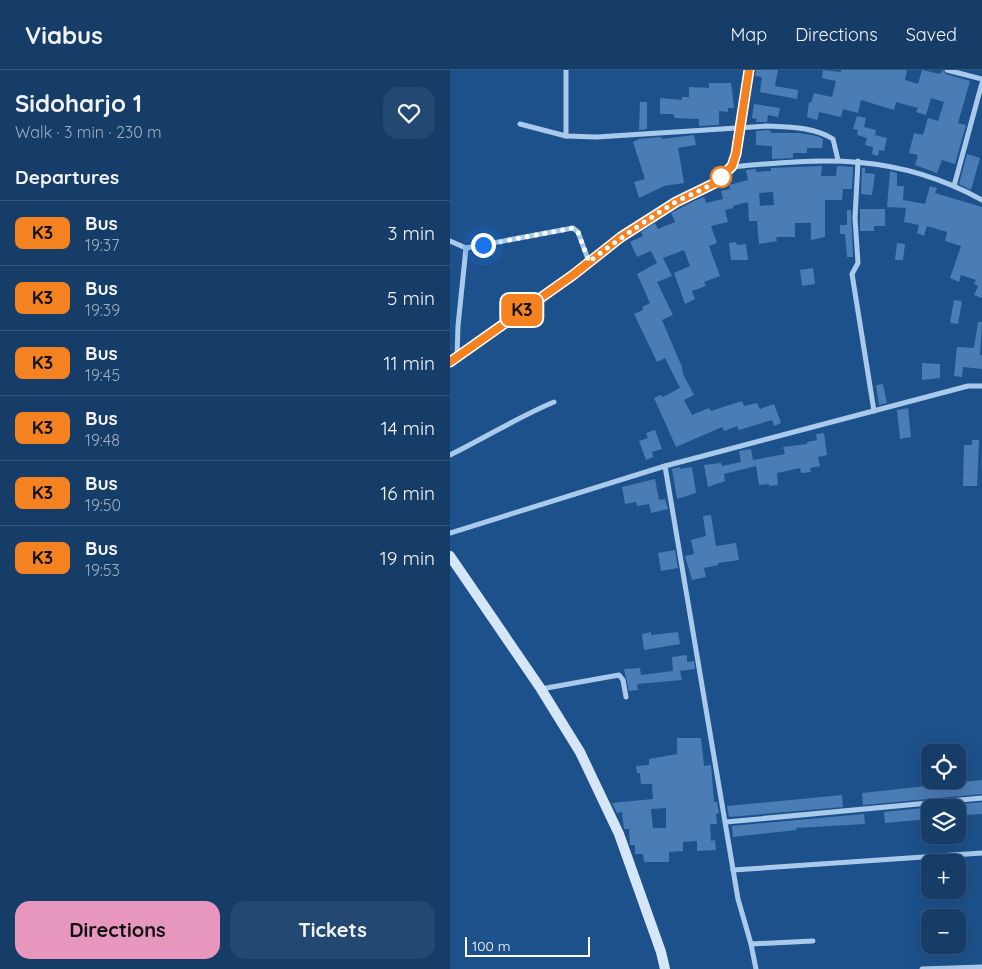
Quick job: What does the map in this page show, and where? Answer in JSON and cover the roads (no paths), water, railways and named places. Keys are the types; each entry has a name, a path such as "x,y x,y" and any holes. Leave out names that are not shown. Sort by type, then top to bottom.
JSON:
{"main road":[{"path":"454,360 621,237 676,202 715,183 732,166 749,70"},
{"path":"450,556 541,688 580,752 619,834 661,952 665,969"}],"street":[{"path":"566,70 566,136"},
{"path":"947,70 982,79"},
{"path":"954,186 982,83"},
{"path":"520,124 566,136 597,137 740,128 791,127 824,134 833,139 838,160"},
{"path":"732,166 838,160 882,164 954,186 982,200"},
{"path":"858,161 856,218 858,263 852,274 874,412"},
{"path":"450,241 466,248 573,228 578,232 589,262"},
{"path":"454,360 466,248"},
{"path":"450,326 458,326"},
{"path":"450,533 665,466 968,386 982,386"},
{"path":"450,455 492,435 521,416 554,402"},
{"path":"665,466 738,899 756,969"},
{"path":"541,688 619,675 622,677 626,697"},
{"path":"726,822 982,798"},
{"path":"733,870 982,853"},
{"path":"751,944 813,941"},
{"path":"922,969 982,967"}]}
